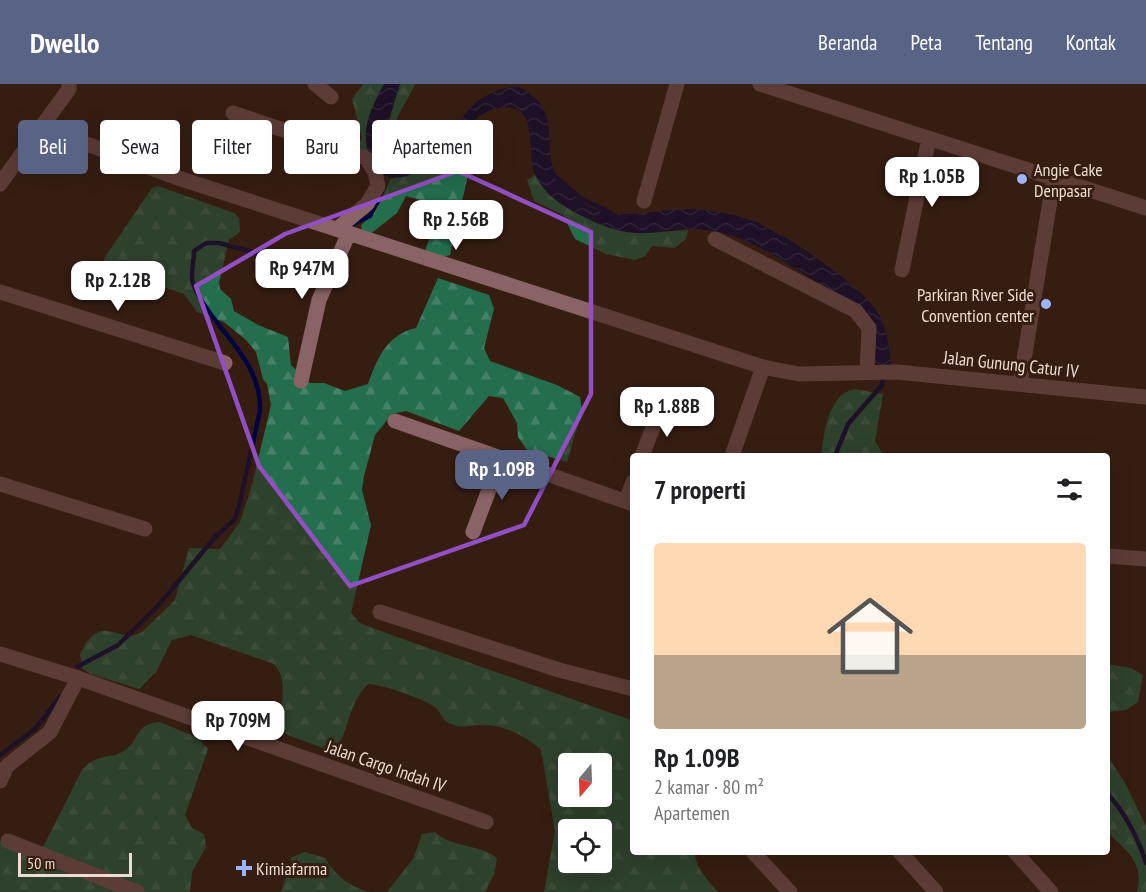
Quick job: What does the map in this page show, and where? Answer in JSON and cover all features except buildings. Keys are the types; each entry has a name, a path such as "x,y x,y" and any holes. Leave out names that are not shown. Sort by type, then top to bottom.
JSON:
{"street":[{"path":"46,120 69,89 69,84"},
{"path":"315,84 331,96"},
{"path":"644,201 677,84"},
{"path":"760,84 1146,208"},
{"path":"233,113 366,158 375,172 378,186 367,204 343,231 319,300 300,381"},
{"path":"902,270 929,138"},
{"name":"Jalan Gunung Catur IV","path":"88,145 175,177 762,367 798,374 897,372 1146,397"},
{"path":"0,184 18,159"},
{"path":"1020,384 1054,177"},
{"path":"716,238 856,310 869,328 869,372"},
{"path":"0,292 225,363"},
{"path":"733,453 762,367"},
{"path":"643,453 660,409"},
{"path":"395,421 629,503"},
{"path":"473,532 501,458"},
{"path":"0,484 145,529"},
{"path":"1110,556 1146,559"},
{"path":"380,612 559,670 630,688"},
{"name":"Jalan Cargo Indah IV","path":"0,654 78,678 486,822"},
{"path":"0,781 7,766 50,732 78,678"},
{"path":"8,841 137,892"},
{"path":"756,855 790,892"},
{"path":"903,855 936,892"},
{"path":"1018,855 1051,892"}],"highlighted area":[{"path":"458,171 591,232 591,394 524,525 350,586 259,466 196,286 285,234"}],"green space":[{"path":"363,84 384,84 368,120 368,149 372,159 360,154 362,138 360,120 357,120 352,99"},
{"path":"400,84 415,84 396,120 389,120"},
{"path":"406,174 468,174 450,255 443,257 425,251 435,223 435,204 406,196 397,213 369,235 362,231 361,225 377,209 391,179"},
{"path":"535,175 550,196 596,223 620,231 647,233 688,230 686,239 675,248 652,246 645,256 635,260 606,254 575,239 563,215 534,201 527,180"},
{"path":"158,186 234,213 239,218 240,232 229,240 219,283 220,289 231,299 234,311 258,325 288,337 291,365 310,383 324,383 345,391 368,384 385,348 398,336 416,328 438,278 489,295 494,309 484,348 490,361 557,385 580,397 582,411 567,462 527,450 518,437 517,423 503,398 489,396 459,431 406,411 392,414 375,435 364,476 362,490 371,525 351,613 360,623 386,633 628,719 630,721 630,855 695,855 699,868 718,892 544,892 555,831 541,750 522,736 506,729 490,725 463,727 451,724 436,708 423,701 382,686 368,684 352,709 334,752 288,735 277,727 283,686 279,670 274,664 191,635 172,640 156,672 139,689 91,674 83,669 80,655 87,641 102,631 125,635 142,632 175,600 189,548 220,549 240,522 252,485 271,405 267,384 263,379 256,352 246,340 224,322 197,312 184,294 157,285 137,295 125,292 106,279 100,269 105,257 152,188"},
{"path":"855,389 883,394 875,441 882,453 822,453 826,426 833,406 846,392"},
{"path":"1110,664 1131,668 1143,675 1138,702 1126,710 1110,712"},
{"path":"160,722 198,738 208,749 185,815 192,828 204,834 206,847 192,872 190,892 0,892 0,841 17,851 42,849 83,768 95,760 122,752 128,748 145,726"},
{"path":"1110,760 1125,783 1146,826 1146,892 1137,892 1139,881 1136,864 1110,834"},
{"path":"435,832 450,841 482,850 497,858 494,874 485,892 387,892 413,859 422,834"},
{"path":"305,852 325,858 344,880 369,892 281,892 292,857"}],"water":[{"path":"384,84 400,84 389,120 372,120 372,159 367,148 366,131 372,107"},
{"path":"509,87 524,90 545,111 548,120 551,160 556,175 565,187 591,207 617,214 694,209 722,212 757,222 786,239 835,271 873,306 884,327 891,367 874,367 871,351 860,322 847,301 777,257 750,243 721,233 699,229 638,233 620,231 586,218 559,203 539,182 533,168 529,128 522,113 516,109 497,108 474,120 461,120 471,107 485,96"},
{"path":"379,174 410,174 399,177"}],"waterway":[{"path":"557,178 582,199 615,215"},
{"path":"353,224 370,216 384,187"},
{"path":"782,238 810,256"},
{"path":"77,667 118,645 158,606 215,537 235,519 239,506 260,411 258,392 245,359 212,316 193,284 194,251 206,243 219,243 306,266 332,258 333,255"},
{"path":"836,453 848,424 882,385 884,375"},
{"path":"0,755 35,729 60,697"},
{"path":"1110,797 1130,826 1146,863"}],"place":[{"name":"Angie Cake Denpasar","path":"1022,179"},
{"name":"Parkiran River Side Convention center","path":"1046,304"},
{"name":"Kimiafarma","path":"244,868"}]}
